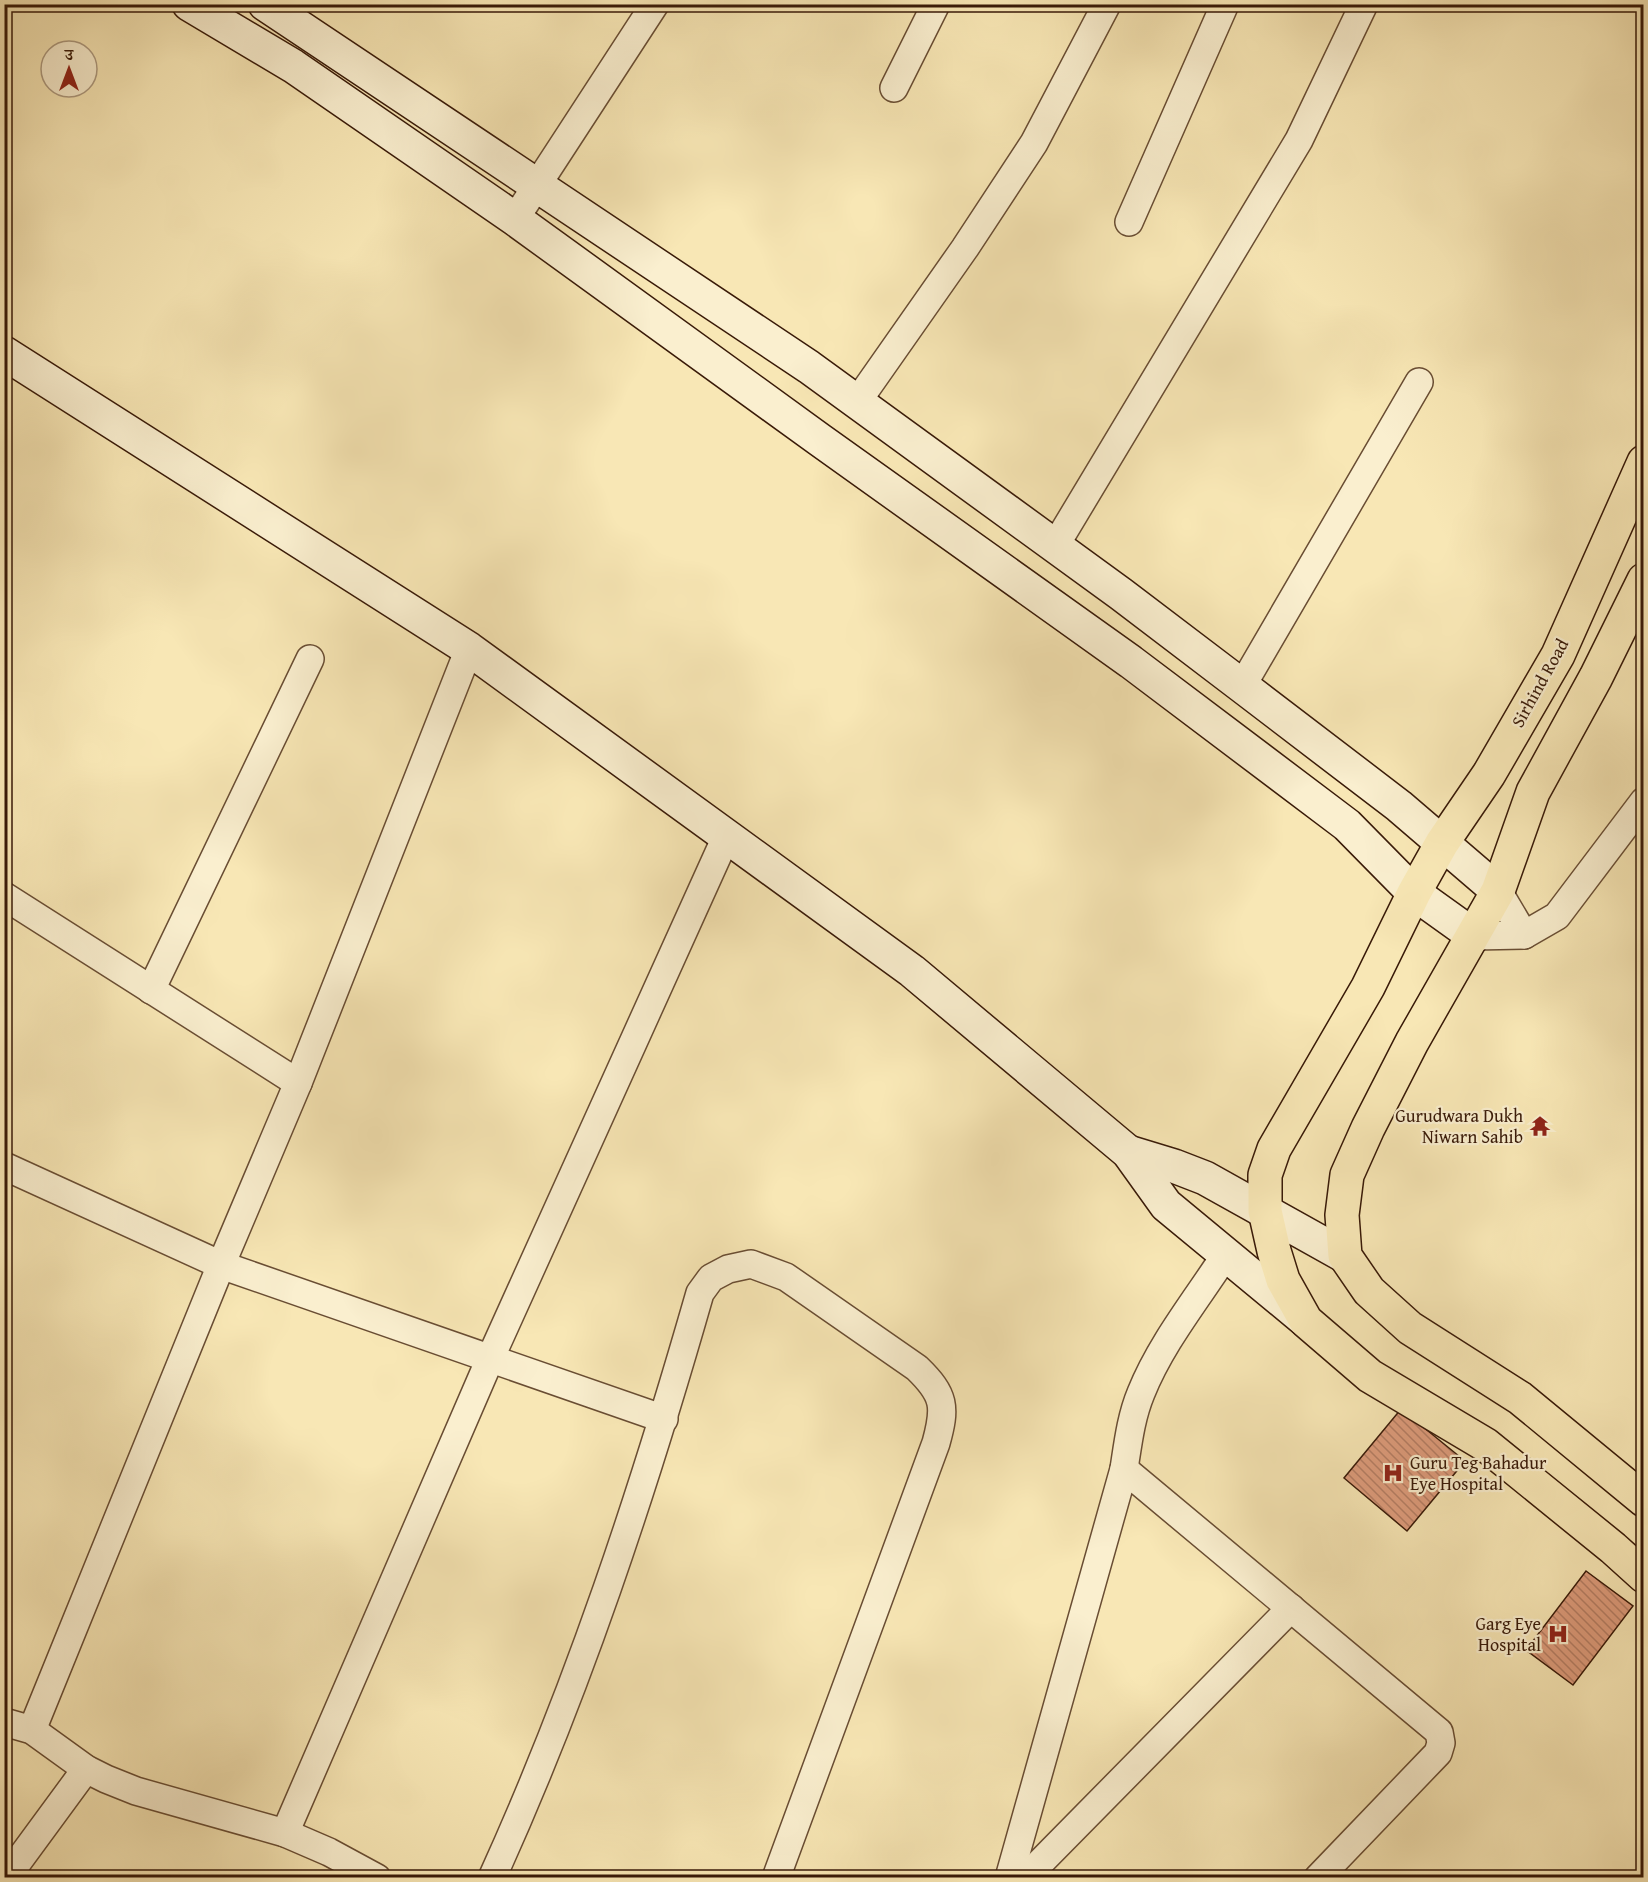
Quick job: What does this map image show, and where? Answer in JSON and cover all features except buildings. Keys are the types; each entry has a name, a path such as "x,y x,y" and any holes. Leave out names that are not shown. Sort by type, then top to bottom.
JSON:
{"main road":[{"path":"189,4 293,66 515,219 1131,662 1347,825 1414,893 1474,936"},
{"path":"265,4 809,367 1055,546 1400,806 1498,891"},
{"path":"4,353 469,649 912,971 1128,1152 1166,1205 1370,1376 1486,1445 1644,1576"},
{"name":"Sirhind Road","path":"1306,1321 1283,1280 1274,1251 1266,1210 1265,1175 1274,1149 1368,987 1414,893 1442,843 1489,774 1558,655 1644,462"},
{"path":"1344,1256 1342,1215 1347,1175 1389,1084 1498,891 1533,792 1596,677 1644,580"},
{"path":"1128,1152 1205,1178 1266,1210 1344,1256 1369,1291 1410,1328 1520,1398 1644,1500"}],"street":[{"path":"515,219 655,4"},
{"path":"894,88 936,4"},
{"path":"857,402 965,248 1034,143 1107,4"},
{"path":"1129,222 1225,4"},
{"path":"1055,546 1299,140 1364,4"},
{"path":"1242,686 1419,382"},
{"path":"32,1730 221,1265 298,1083 469,649"},
{"path":"151,990 310,659"},
{"path":"1474,936 1524,936 1557,916 1644,801"},
{"path":"285,1833 490,1359 726,837"},
{"path":"1498,891 1524,936"},
{"path":"4,896 298,1083"},
{"path":"4,1166 221,1265 664,1419"},
{"path":"1009,1878 1124,1469 1130,1427 1141,1393 1158,1359 1226,1254"},
{"path":"492,1878 526,1803 575,1679 664,1419 700,1293 711,1278 728,1269 751,1264 786,1277 917,1368 934,1384 942,1401 942,1421 936,1443 776,1878"},
{"path":"1124,1469 1439,1732 1441,1743 1438,1753 1318,1878"},
{"path":"1025,1878 1290,1608"},
{"path":"4,1722 32,1730 86,1769 135,1791 285,1833 329,1852 377,1878"},
{"path":"6,1878 86,1769"}],"place":[{"name":"Gurudwara Dukh Niwarn Sahib","path":"1540,1126"},
{"name":"Guru Teg Bahadur Eye Hospital","path":"1393,1473"},
{"name":"Garg Eye Hospital","path":"1558,1634"}]}
